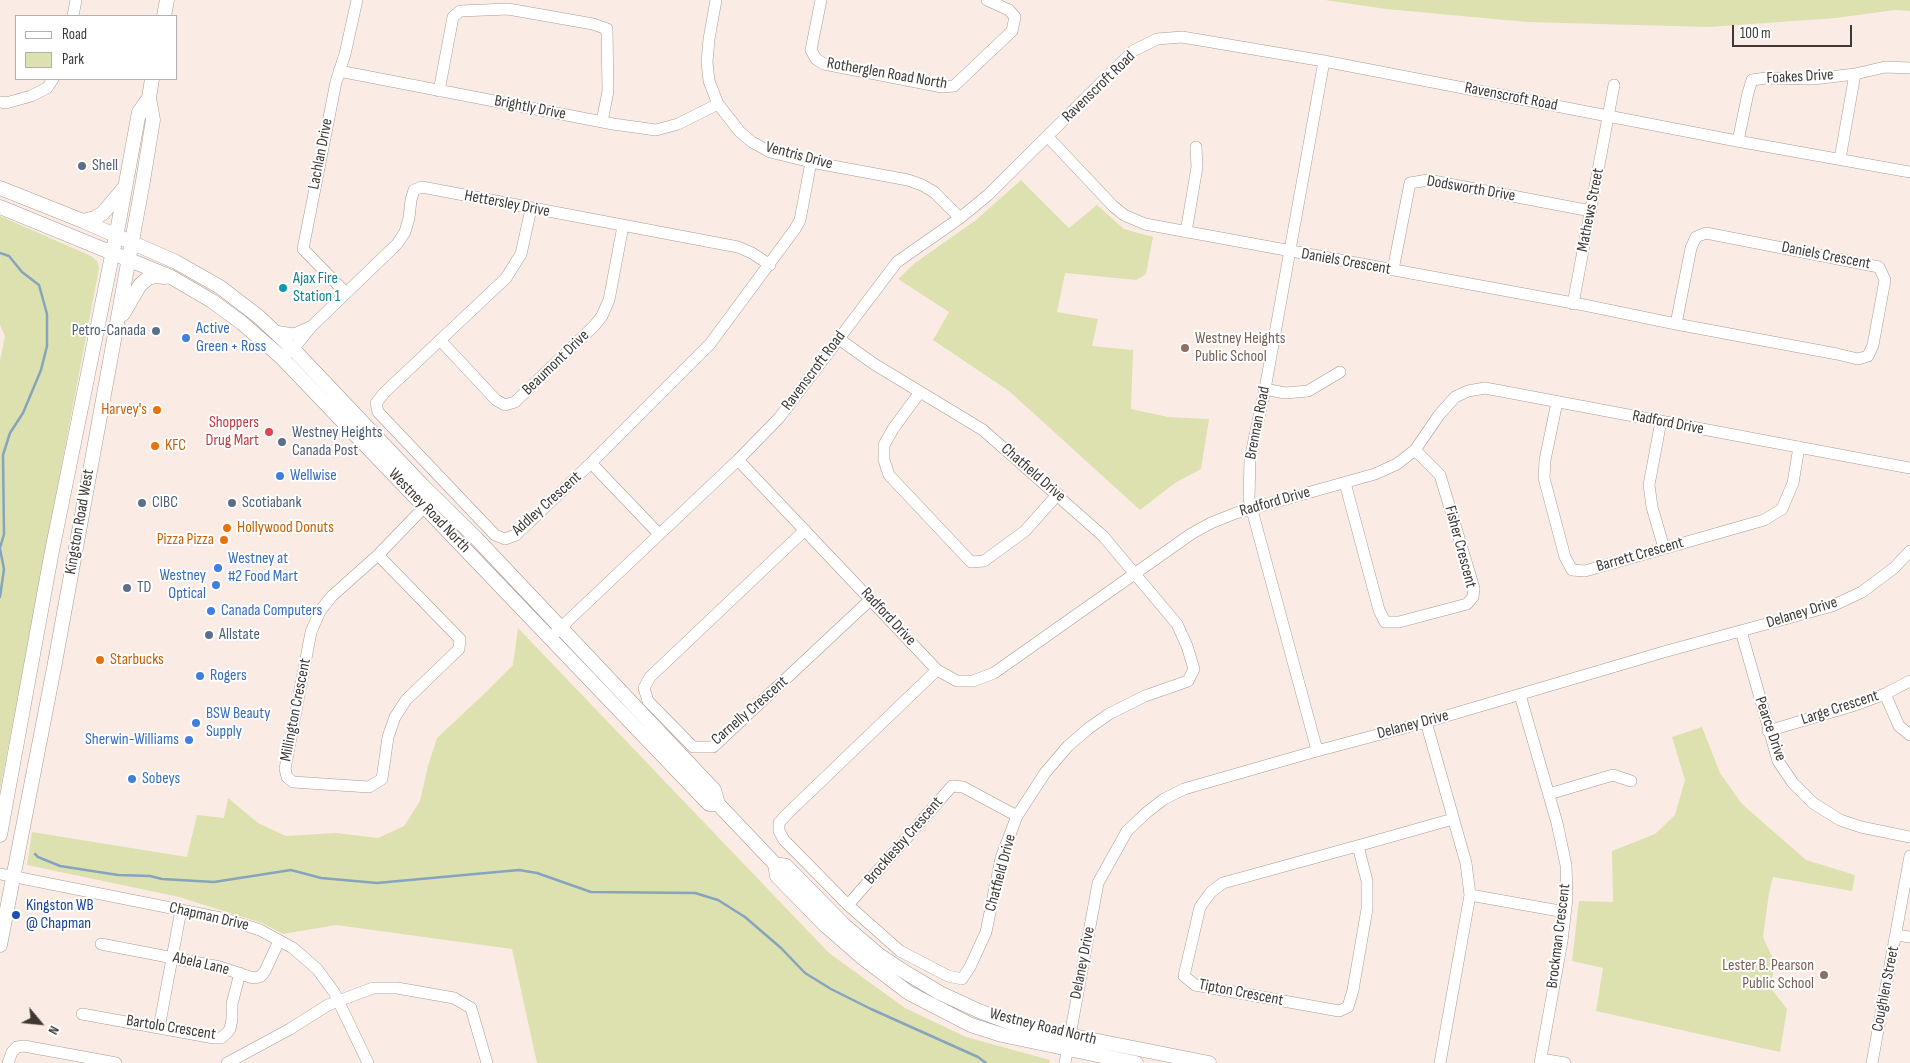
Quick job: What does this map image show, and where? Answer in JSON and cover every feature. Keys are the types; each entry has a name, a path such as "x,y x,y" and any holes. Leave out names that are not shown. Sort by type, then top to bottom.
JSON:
{"main road":[{"path":"164,15 167,0"},
{"name":"Kingston Road West","path":"0,835 51,556 116,235 138,112 148,98 152,80"},
{"name":"Kingston Road West","path":"0,945 6,875 54,668 153,120 148,98"},
{"path":"83,221 95,218 103,212 125,187"},
{"name":"Westney Road North","path":"0,188 116,235 176,262 220,287 259,317 293,349 381,452"},
{"name":"Westney Road North","path":"0,207 171,278 212,301 242,323 381,452 429,502 476,538 555,633 714,790 718,804 776,864 777,876 825,925 864,959 909,993 971,1025 1002,1035 1136,1063"},
{"path":"116,325 140,285 156,276 171,278"},
{"name":"Westney Road North","path":"1067,1048 1137,1050 1209,1063"}],"street":[{"path":"73,15 76,0"},
{"name":"Lachlan Drive","path":"346,293 303,248 339,71 345,54 357,0"},
{"name":"Ventris Drive","path":"716,0 707,62 709,81 718,104 731,122 752,142 770,152 811,162 908,180 922,185 934,192 960,218"},
{"name":"Rotherglen Road North","path":"821,0 811,50 816,59 824,64 942,87 954,86 1012,30 1014,17 1009,10 987,0"},
{"path":"439,91 453,17 460,11 508,9 593,24 608,29 608,91 602,122"},
{"name":"Ravenscroft Road","path":"555,633 738,460 779,418 896,262 960,218 988,195 1133,52 1157,39 1182,37 1324,61 1738,141 1910,172"},
{"name":"Brennan Road","path":"1317,750 1249,499 1250,459 1265,389 1324,61"},
{"name":"Foakes Drive","path":"1738,141 1752,80 1766,78 1813,79 1855,74 1884,67 1910,68"},
{"name":"Brightly Drive","path":"339,71 602,122 656,130 678,124 718,104"},
{"path":"1840,159 1855,74"},
{"path":"0,102 6,103 31,96 47,88 52,80"},
{"name":"Mathews Street","path":"1573,304 1614,85"},
{"name":"Daniels Crescent","path":"1048,137 1113,206 1124,214 1145,224 1858,359 1868,356 1873,345 1885,280 1879,267 1706,233 1696,237 1690,248 1676,324"},
{"path":"1186,232 1197,167 1196,147"},
{"name":"Addley Crescent","path":"531,209 521,254 506,278 385,392 376,403 378,412 495,536 505,540 516,535 592,463 710,344 796,229 800,220 811,162"},
{"name":"Dodsworth Drive","path":"1393,270 1410,183 1428,180 1591,211"},
{"name":"Hettersley Drive","path":"280,357 293,349 312,326 398,244 405,232 414,190 422,187 738,247 770,264"},
{"name":"Beaumont Drive","path":"440,340 496,400 505,405 515,402 602,316 609,300 623,226"},
{"name":"Hettersley Drive","path":"274,331 294,334 312,326"},
{"name":"Chatfield Drive","path":"839,338 874,364 983,430 1058,494 1103,536 1177,624 1187,646 1194,669 1188,681 1145,696 1109,714 1068,746 1045,772 1017,816 1001,858 986,932 970,967 962,979 948,976 900,951 848,904 784,840 779,831 779,822 937,670"},
{"path":"1265,389 1285,393 1308,391 1340,372"},
{"name":"Radford Drive","path":"738,460 937,670 957,681 973,682 994,673 1136,575 1191,534 1211,522 1375,474 1397,464 1415,450 1439,415 1455,397 1468,391 1485,388 1910,468"},
{"path":"920,392 893,429 884,445 884,460 890,475 971,562 984,562 1025,532 1058,494"},
{"name":"Barrett Crescent","path":"1557,402 1545,460 1544,478 1565,557 1572,570 1585,571 1764,520 1782,509 1793,483 1798,447"},
{"path":"1661,421 1649,485 1652,507 1664,548"},
{"name":"Fisher Crescent","path":"1345,483 1379,610 1384,622 1399,622 1467,604 1473,597 1474,588 1440,474 1415,450"},
{"path":"592,463 659,534"},
{"name":"Millington Crescent","path":"378,555 460,639 459,650 406,700 395,717 388,737 382,779 369,787 292,782 287,777 285,769 311,632 320,611 332,596 378,555 429,502"},
{"name":"Carnelly Crescent","path":"806,530 650,677 644,688 648,701 694,747 713,747 871,599"},
{"name":"Delaney Drive","path":"1067,1048 1098,883 1127,831 1164,799 1184,789 1317,750 1426,722 1832,606 1862,592 1894,568 1910,551"},
{"name":"Pearce Drive","path":"1741,631 1778,761 1793,783 1813,802 1840,820 1861,828 1910,837"},
{"name":"Large Crescent","path":"1768,730 1852,706 1885,694 1910,681"},
{"name":"Brockman Crescent","path":"1520,694 1549,794 1566,865 1567,898 1562,941 1541,1061"},
{"path":"1885,694 1899,726 1910,735"},
{"path":"1426,722 1466,863 1470,895 1440,1063"},
{"path":"1549,794 1613,775 1631,781"},
{"name":"Brocklesby Crescent","path":"848,904 952,786 962,787 1017,816"},
{"name":"Tipton Crescent","path":"1358,846 1367,881 1367,909 1354,990 1348,1007 1339,1011 1195,985 1184,976 1200,907 1211,892 1223,883 1453,819"},
{"name":"Coughlen Street","path":"1872,1063 1910,856"},
{"name":"Chapman Drive","path":"6,875 236,921 260,930 293,948 317,969 338,1002 368,1063"},
{"path":"1470,895 1565,912"},
{"path":"159,1028 181,910"},
{"path":"1896,935 1910,937"},
{"name":"Abela Lane","path":"101,944 220,967 250,977 260,976 265,971 279,941"},
{"name":"Bartolo Crescent","path":"82,1014 214,1038 222,1037 230,1029 232,1004 240,973"},
{"path":"227,1063 328,1006 373,988 397,988 461,1000 471,1008 487,1063"},
{"path":"8,1063 12,1052 17,1047 24,1046 116,1063"},
{"path":"1541,1061 1565,1063"}],"green space":[{"path":"1325,0 1910,0 1910,11 1895,10 1836,18 1709,27 1527,22 1386,9"},
{"path":"1021,180 1069,228 1097,205 1124,229 1153,237 1146,274 1136,280 1065,273 1057,312 1098,319 1092,346 1133,350 1131,409 1168,417 1209,419 1201,469 1175,483 1140,510 1009,391 933,340 949,312 898,279 915,263 976,220"},
{"path":"0,216 91,256 97,261 99,268 0,790 0,361 5,336 0,325"},
{"path":"518,628 829,953 905,1008 966,1037 1050,1060 1049,1063 537,1063 512,949 336,925 283,934 262,923 179,897 27,865 32,832 187,857 197,815 224,818 228,798 258,823 286,836 336,833 378,838 404,826 420,801 437,738 513,665"},
{"path":"1702,727 1720,773 1742,804 1806,860 1855,875 1852,891 1773,877 1763,937 1775,963 1770,987 1787,1009 1780,1052 1596,1011 1603,968 1572,961 1579,901 1613,902 1612,851 1655,834 1675,815 1685,780 1672,737"}],"waterway":[{"path":"0,253 9,256 22,272 39,285 47,314 47,346 41,370 23,413 10,433 3,455 4,534 0,548"},
{"path":"0,549 4,569 0,597"},
{"path":"35,854 60,866 118,875 150,876 162,879 214,882 291,870 321,878 377,883 519,870 537,873 591,892 695,893 718,900 745,917 781,948 805,973 831,989 978,1057 986,1063"}],"place":[{"name":"Shell","path":"82,166"},
{"name":"Ajax Fire Station 1","path":"283,288"},
{"name":"Petro-Canada","path":"156,331"},
{"name":"Active Green + Ross","path":"186,338"},
{"name":"Westney Heights Public School","path":"1185,348"},
{"name":"Harvey's","path":"157,410"},
{"name":"Shoppers Drug Mart","path":"269,432"},
{"name":"Westney Heights Canada Post","path":"282,442"},
{"name":"KFC","path":"155,446"},
{"name":"Wellwise","path":"280,476"},
{"name":"CIBC","path":"142,503"},
{"name":"Scotiabank","path":"232,503"},
{"name":"Hollywood Donuts","path":"227,528"},
{"name":"Pizza Pizza","path":"224,540"},
{"name":"Westney at #2 Food Mart","path":"218,568"},
{"name":"Westney Optical","path":"216,585"},
{"name":"TD","path":"127,588"},
{"name":"Canada Computers","path":"211,611"},
{"name":"Allstate","path":"209,635"},
{"name":"Starbucks","path":"100,660"},
{"name":"Rogers","path":"200,676"},
{"name":"BSW Beauty Supply","path":"196,723"},
{"name":"Sherwin-Williams","path":"189,740"},
{"name":"Sobeys","path":"132,779"},
{"name":"Kingston WB @ Chapman","path":"16,915"},
{"name":"Lester B. Pearson Public School","path":"1824,975"}]}
